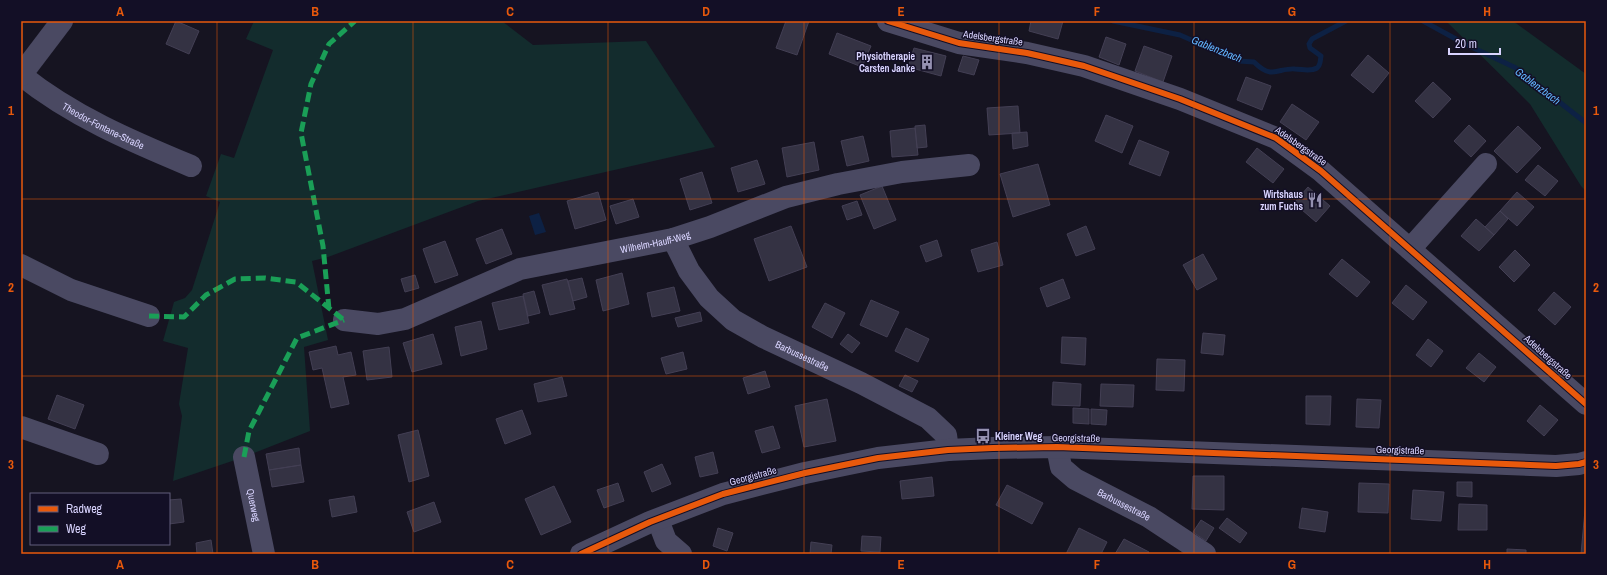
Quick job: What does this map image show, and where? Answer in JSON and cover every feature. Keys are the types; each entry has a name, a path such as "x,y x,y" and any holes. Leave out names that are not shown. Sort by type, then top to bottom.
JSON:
{"street":[{"name":"Theodor-Fontane-Straße","path":"62,21 21,75 42,92 87,119 124,138 191,166"},
{"name":"Adelsbergstraße","path":"888,21 959,44 1027,53 1084,66 1180,99 1276,138 1321,171 1586,404"},
{"path":"1410,249 1486,164"},
{"name":"Wilhelm-Hauff-Weg","path":"344,320 378,324 405,319 520,269 673,239 710,227 786,197 838,184 902,172 969,165"},
{"name":"Barbussestraße","path":"673,239 689,270 709,298 733,320 928,418 946,435 948,450"},
{"path":"21,265 71,290 149,316"},
{"path":"21,427 98,454"},
{"name":"Barbussestraße","path":"1057,447 1061,467 1075,479 1149,517 1204,554"},
{"name":"Georgistraße","path":"581,554 658,520 723,494 805,472 878,458 948,450 1057,447 1556,466 1586,462"},
{"name":"Querweg","path":"244,457 264,554"},
{"path":"658,520 666,541 681,554"}],"green space":[{"path":"254,21 502,21 533,45 646,41 715,147 478,201 328,257 312,261 328,340 304,347 310,431 244,457 173,481 182,416 179,404 188,348 163,341 174,302 185,298 192,290 220,202 206,196 221,154 234,158 273,50 246,39"},
{"path":"1444,21 1513,21 1586,74 1586,191 1581,186 1530,104 1448,23"}],"water":[{"path":"539,213 546,232 535,235 529,216"}],"building":[{"path":"176,21 199,31 189,54 166,44"},
{"path":"786,21 809,21 797,55 776,48"},
{"path":"1031,21 1063,21 1058,39 1029,31"},
{"path":"837,33 871,46 862,67 829,54"},
{"path":"1106,37 1126,44 1119,65 1099,57"},
{"path":"1144,46 1172,56 1163,82 1135,71"},
{"name":"Physiotherapie Carsten Janke","path":"914,48 946,56 941,76 908,67"},
{"path":"1368,55 1389,73 1373,93 1351,75"},
{"path":"963,56 979,60 974,75 958,71"},
{"path":"1246,77 1271,86 1262,110 1237,100"},
{"path":"1433,82 1451,99 1433,118 1415,101"},
{"path":"1292,104 1319,122 1306,140 1280,122"},
{"path":"1018,106 1020,133 989,135 987,108"},
{"path":"1106,115 1133,126 1122,153 1095,141"},
{"path":"925,125 927,147 917,148 915,126"},
{"path":"1469,125 1486,141 1471,157 1454,141"},
{"path":"1518,126 1541,148 1517,173 1494,151"},
{"path":"915,128 918,155 892,157 890,131"},
{"path":"1027,132 1028,146 1013,149 1012,133"},
{"path":"863,136 869,161 847,166 841,141"},
{"path":"1139,140 1169,152 1160,176 1129,164"},
{"path":"814,142 819,170 787,177 782,148"},
{"path":"1257,148 1284,169 1273,183 1246,162"},
{"path":"757,160 765,184 738,192 731,168"},
{"path":"1038,164 1050,205 1013,217 1000,174"},
{"path":"1538,165 1558,181 1545,196 1525,180"},
{"path":"702,172 712,203 690,210 680,179"},
{"path":"882,186 896,220 874,229 860,195"},
{"path":"1308,187 1330,206 1316,222 1294,203"},
{"path":"598,192 606,220 575,229 567,201"},
{"path":"1517,192 1534,207 1517,226 1500,211"},
{"path":"633,199 639,217 616,224 610,206"},
{"path":"857,201 862,215 847,220 842,206"},
{"path":"1500,211 1508,219 1494,235 1485,227"},
{"path":"1476,219 1494,235 1479,251 1461,236"},
{"path":"791,226 807,267 769,281 754,239"},
{"path":"1086,226 1095,249 1076,256 1067,234"},
{"path":"502,229 512,254 486,264 476,239"},
{"path":"937,240 942,256 926,262 920,246"},
{"path":"445,241 458,275 435,283 423,249"},
{"path":"997,242 1003,265 978,272 971,250"},
{"path":"1515,250 1530,265 1514,282 1499,267"},
{"path":"1203,254 1217,279 1197,290 1183,265"},
{"path":"1342,259 1370,282 1357,297 1329,274"},
{"path":"622,273 629,304 603,311 596,280"},
{"path":"415,275 419,288 405,292 401,279"},
{"path":"582,278 587,297 573,301 568,281"},
{"path":"567,279 575,309 550,315 542,285"},
{"path":"1063,279 1070,298 1047,307 1040,288"},
{"path":"1406,285 1427,302 1413,320 1392,303"},
{"path":"674,287 680,311 652,317 647,293"},
{"path":"534,291 540,313 528,316 523,294"},
{"path":"1554,292 1571,307 1555,325 1538,310"},
{"path":"523,296 529,323 499,330 492,303"},
{"path":"871,300 899,312 887,337 860,325"},
{"path":"825,303 845,313 832,338 812,327"},
{"path":"700,312 702,321 678,327 675,318"},
{"path":"481,321 487,349 461,356 455,327"},
{"path":"906,328 929,339 918,362 895,351"},
{"path":"1203,333 1225,335 1223,355 1201,353"},
{"path":"433,334 442,364 412,372 403,343"},
{"path":"848,334 860,343 852,353 840,344"},
{"path":"1062,337 1086,338 1085,365 1061,363"},
{"path":"1428,339 1443,351 1431,367 1416,355"},
{"path":"336,346 338,355 351,352 356,375 343,377 349,404 331,408 322,368 313,370 309,352"},
{"path":"389,347 392,377 367,380 363,351"},
{"path":"683,352 687,369 666,374 661,358"},
{"path":"1479,353 1496,367 1484,382 1466,368"},
{"path":"1157,359 1185,360 1184,391 1156,390"},
{"path":"765,371 770,387 748,394 743,378"},
{"path":"905,375 918,381 912,392 899,386"},
{"path":"562,377 567,396 538,402 534,384"},
{"path":"1053,382 1081,384 1080,406 1052,405"},
{"path":"1101,384 1134,385 1133,407 1100,406"},
{"path":"57,395 84,405 75,429 48,419"},
{"path":"1306,396 1331,396 1330,425 1306,424"},
{"path":"827,399 836,441 804,447 795,406"},
{"path":"1357,399 1381,400 1379,428 1356,427"},
{"path":"1540,405 1558,420 1544,436 1527,421"},
{"path":"1073,408 1089,409 1089,424 1073,423"},
{"path":"1091,409 1107,410 1106,425 1091,424"},
{"path":"522,410 531,434 505,444 496,419"},
{"path":"773,426 780,448 762,453 755,431"},
{"path":"418,430 429,476 409,482 398,435"},
{"path":"299,448 301,465 269,470 266,454"},
{"path":"713,452 718,473 700,477 695,457"},
{"path":"662,464 671,484 652,492 644,472"},
{"path":"301,465 304,482 272,487 269,470"},
{"path":"1193,476 1224,476 1224,510 1192,509"},
{"path":"932,477 934,496 902,499 900,481"},
{"path":"1457,482 1472,482 1472,497 1457,496"},
{"path":"618,483 624,501 604,508 597,490"},
{"path":"1359,483 1389,484 1388,513 1358,512"},
{"path":"1007,485 1043,503 1032,524 996,505"},
{"path":"554,486 571,522 541,535 525,499"},
{"path":"1413,490 1444,492 1441,521 1411,519"},
{"path":"354,496 357,512 332,517 329,500"},
{"path":"181,499 184,522 170,524 170,500"},
{"path":"1586,499 1586,554 1581,554"},
{"path":"434,502 441,522 414,532 407,512"},
{"path":"1459,504 1487,505 1487,530 1458,530"},
{"path":"1302,508 1328,512 1325,532 1299,528"},
{"path":"1227,518 1247,533 1240,543 1219,528"},
{"path":"1201,520 1214,528 1206,541 1193,532"},
{"path":"718,528 733,533 727,551 713,546"},
{"path":"1079,528 1107,542 1101,554 1066,554"},
{"path":"862,536 881,537 880,552 861,551"},
{"path":"1124,539 1149,552 1148,554 1115,554"},
{"path":"211,540 213,554 197,554 196,543"},
{"path":"811,542 832,545 831,554 810,554"},
{"path":"1507,549 1526,550 1526,554 1507,554"}],"waterway":[{"name":"Gablenzbach","path":"1113,21 1180,35 1239,61 1254,62 1259,67 1270,72 1292,69 1312,70 1317,68 1320,64 1321,56 1310,48 1309,44 1312,39 1346,21"},
{"name":"Gablenzbach","path":"1423,21 1465,44 1516,68 1586,123"}],"marked path":[{"path":"329,309 323,246 301,133 311,84 329,44 355,21"},
{"path":"149,316 184,317 206,295 235,279 265,278 296,282 344,320"},
{"path":"244,457 249,431 297,338 344,320"}],"cycle path":[{"path":"888,21 959,43 1027,53 1084,66 1180,99 1276,138 1321,171 1586,404"},
{"path":"581,554 650,522 723,494 805,473 878,458 948,450 1057,447 1556,466 1586,462"}],"place":[{"name":"Physiotherapie Carsten Janke","path":"927,62"},
{"name":"Wirtshaus zum Fuchs","path":"1315,200"},
{"name":"Kleiner Weg","path":"983,436"}]}
